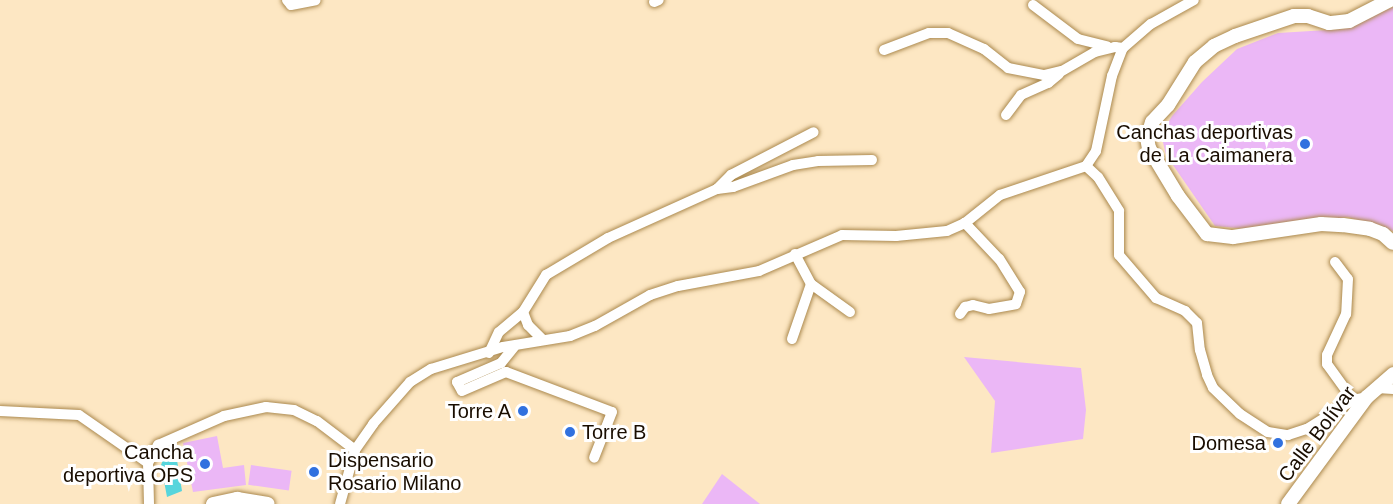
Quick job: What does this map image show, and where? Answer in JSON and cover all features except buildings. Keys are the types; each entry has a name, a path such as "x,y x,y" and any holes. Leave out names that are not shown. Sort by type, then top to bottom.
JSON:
{"street":[{"path":"287,0 291,5 316,0"},
{"path":"1006,115 1021,95 1048,83 1062,71 1095,52 1119,47 1151,24 1194,0"},
{"path":"1390,0 1349,21 1329,23 1308,16 1294,16 1235,36 1214,46 1195,62 1168,105 1152,122 1147,138 1149,148 1178,196 1207,234 1233,237 1322,224 1343,225 1370,229 1383,234 1393,243"},
{"path":"1033,5 1078,39 1092,45 1119,47"},
{"path":"884,50 929,33 948,33 984,49 1008,68 1044,75 1062,71"},
{"path":"340,504 355,450 389,403 410,382 431,369 503,347 570,336 595,326 650,295 669,289 759,272 842,235 896,236 947,231 965,223 1000,195 1086,166 1096,151 1119,47"},
{"path":"717,189 731,175 814,132"},
{"path":"489,353 499,332 522,312 546,275 608,238 717,189 733,187 793,165 818,161 872,160"},
{"path":"1086,166 1098,177 1119,211 1119,255 1155,298 1185,311 1197,323 1200,350 1207,375 1213,388 1230,405 1268,432 1288,435 1307,429 1353,400 1372,392 1393,389"},
{"path":"960,314 965,307 989,309 1016,304 1020,292 999,259 965,223"},
{"path":"795,254 811,284 850,312"},
{"path":"1335,262 1348,279 1346,314 1327,354 1327,364 1353,400"},
{"path":"792,339 811,284"},
{"path":"522,312 528,325 543,340"},
{"path":"514,347 501,363 457,382 462,391 506,372 612,412 594,458"},
{"name":"Calle Bolívar","path":"1288,504 1372,392 1393,374"},
{"path":"149,504 148,463 158,445 224,416 266,407 294,410 317,421 355,450"},
{"path":"0,411 79,416 148,463"},
{"path":"213,504 237,499 268,504"}],"shaded area":[{"path":"1393,7 1393,231 1348,217 1246,229 1215,226 1166,155 1161,134 1172,116 1202,82 1237,49 1278,33 1344,29"},
{"path":"964,357 1081,368 1086,410 1083,439 991,453 995,401"},
{"name":"Cancha deportiva OPS","path":"217,436 223,468 244,465 246,485 193,492 183,443"},
{"path":"251,465 292,471 289,491 248,485"},
{"path":"722,474 760,504 702,504"}],"water":[{"path":"176,454 182,491 167,497 161,465 164,457"}],"place":[{"name":"Canchas deportivas de La Caimanera","path":"1305,144"},
{"name":"Torre A","path":"523,411"},
{"name":"Torre B","path":"570,432"},
{"name":"Domesa","path":"1278,443"},
{"name":"Cancha deportiva OPS","path":"205,464"},
{"name":"Dispensario Rosario Milano","path":"314,472"}]}
